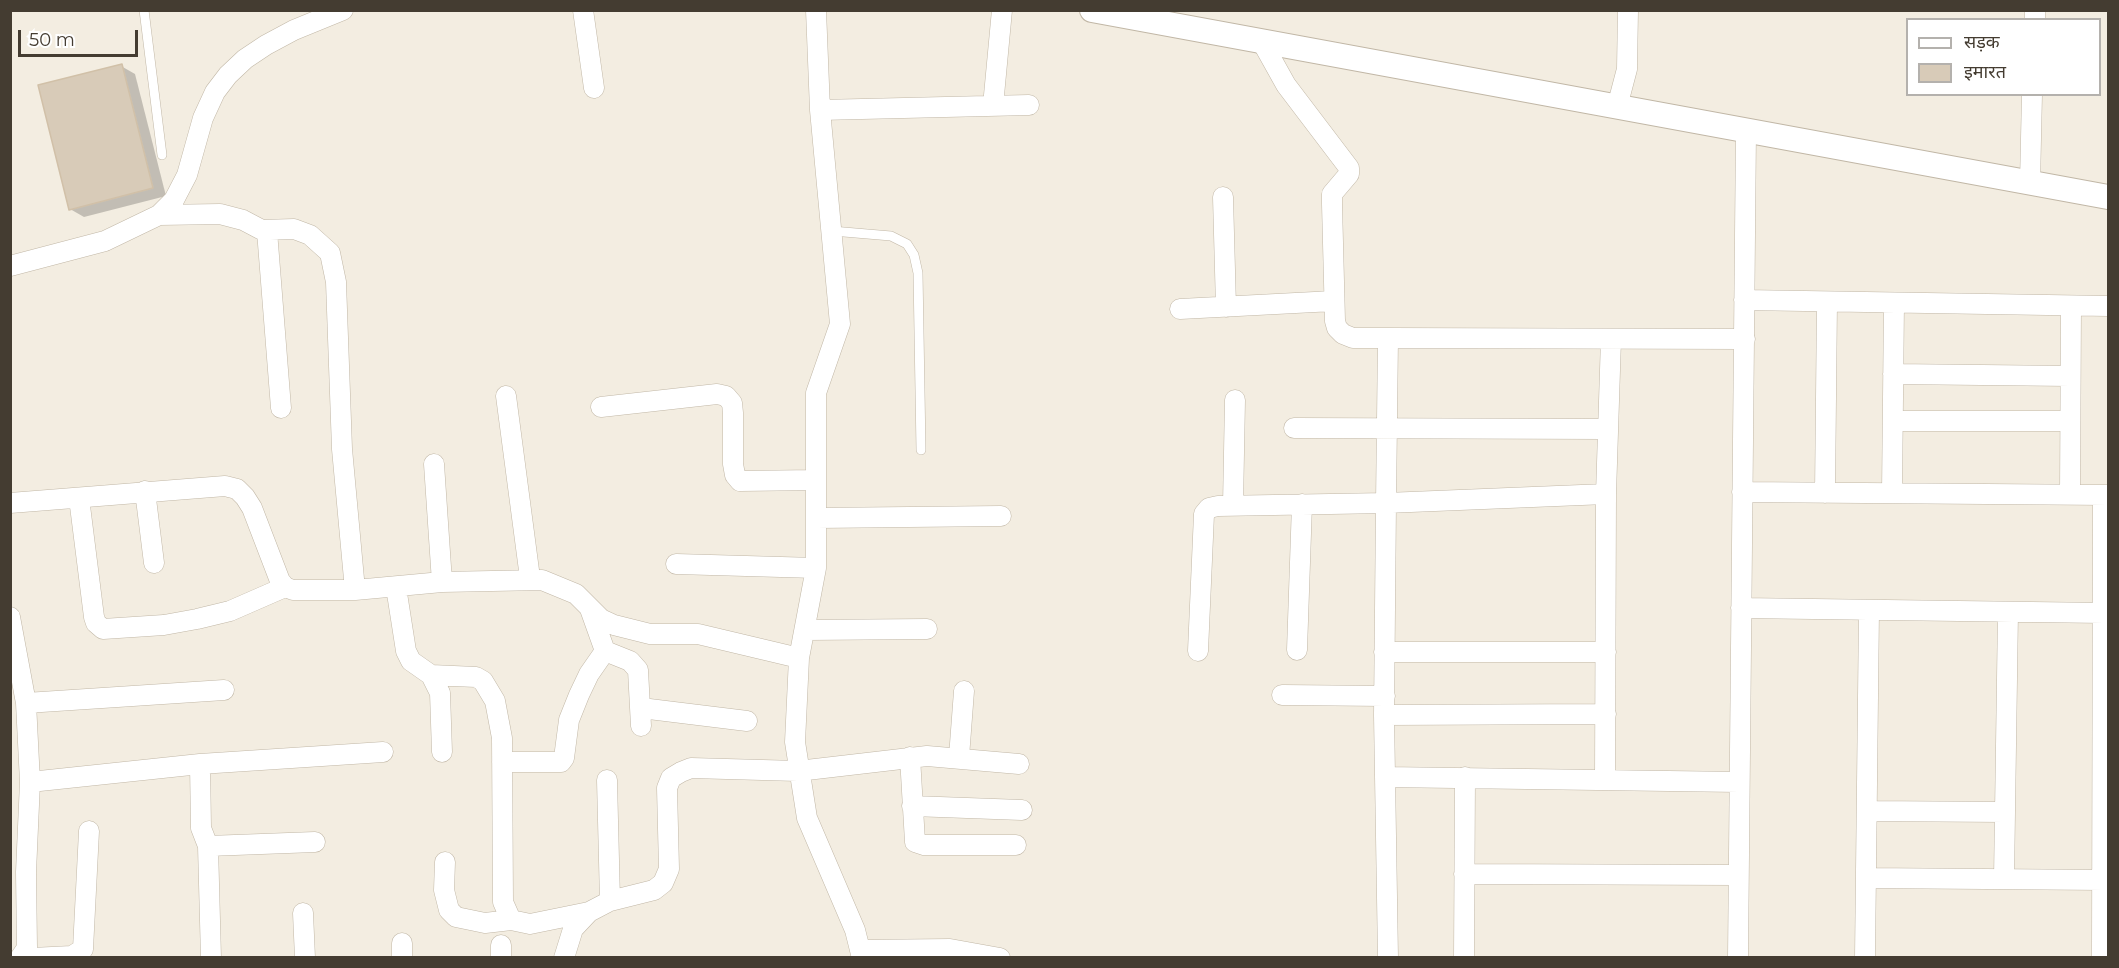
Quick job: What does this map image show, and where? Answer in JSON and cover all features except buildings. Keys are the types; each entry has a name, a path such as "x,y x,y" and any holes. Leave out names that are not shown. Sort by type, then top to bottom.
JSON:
{"street":[{"path":"10,266 105,241 159,214 174,200 187,175 203,118 215,92 228,75 245,59 275,40 343,10"},
{"path":"583,10 594,88"},
{"path":"816,10 820,110 840,324 816,393 816,568 799,658 795,742 807,818 862,954 950,949 1000,957"},
{"path":"993,106 1002,10"},
{"path":"1092,10 1189,19 1262,42 2109,197"},
{"path":"1617,107 1627,69 1628,10"},
{"path":"1262,42 1286,85 1349,168 1349,174 1332,194 1335,321 1342,334 1353,338 1745,339"},
{"path":"2030,183 2032,96"},
{"path":"820,110 1029,105"},
{"path":"1738,957 1746,130"},
{"path":"1223,197 1226,307"},
{"path":"159,214 219,214 243,220 267,231 294,229 310,235 330,254 333,267 342,449 355,591"},
{"path":"267,231 281,408"},
{"path":"1744,300 2109,306"},
{"path":"1180,309 1334,301"},
{"path":"1825,493 1827,302"},
{"path":"1892,493 1894,303"},
{"path":"2070,494 2071,306"},
{"path":"1388,338 1384,652 1388,957"},
{"path":"1605,779 1606,494 1611,339"},
{"path":"1893,374 2070,376"},
{"path":"602,407 717,394 726,396 732,403 733,464 735,475 740,481 816,480"},
{"path":"506,396 530,578"},
{"path":"1233,505 1235,400"},
{"path":"1893,421 2070,421"},
{"path":"1294,428 1607,429"},
{"path":"434,464 442,582"},
{"path":"10,503 225,486 237,489 252,508 285,587"},
{"path":"145,491 154,563"},
{"path":"1742,492 2106,495 2102,957"},
{"path":"1198,651 1204,514 1209,508 1233,505 1386,503 1606,494"},
{"path":"78,498 94,617 103,629 164,625 197,619 230,611 285,587 303,591 355,591 442,582 530,578 559,585 576,594 601,619 630,630 650,634 698,634 799,658"},
{"path":"1297,650 1302,504"},
{"path":"817,518 1000,516"},
{"path":"676,564 816,568"},
{"path":"396,587 406,651 411,661 431,675 440,693 442,752"},
{"path":"1741,608 2104,613"},
{"path":"590,609 606,651 630,661 638,670 641,717 747,721"},
{"path":"1865,957 1869,610"},
{"path":"2004,879 2008,612"},
{"path":"10,617 26,704 30,782 18,872 27,955 72,956 83,949 89,831"},
{"path":"806,630 927,629"},
{"path":"502,762 561,762 564,758 569,720 576,702 589,675 606,651"},
{"path":"1384,652 1606,652"},
{"path":"431,675 470,676 483,681 495,701 499,718 502,762 503,902 511,920"},
{"path":"26,704 224,690"},
{"path":"959,758 964,691"},
{"path":"1282,695 1384,705 1606,714"},
{"path":"30,782 200,764 383,752"},
{"path":"910,757 915,842 924,845 1016,845"},
{"path":"445,862 444,890 449,910 456,917 485,923 511,920 530,924 589,912 610,901 654,890 663,883 667,876 667,788 671,778 691,768 798,771 910,757 959,758 1019,764"},
{"path":"200,764 201,828 208,846 211,957"},
{"path":"1385,777 1739,782"},
{"path":"1464,957 1465,777"},
{"path":"607,780 610,901"},
{"path":"912,806 1022,810"},
{"path":"1867,811 2005,812"},
{"path":"208,846 315,842"},
{"path":"1464,874 1738,875"},
{"path":"1866,878 2104,880"},
{"path":"564,957 573,929 589,912"},
{"path":"303,913 305,957"}],"lane":[{"path":"144,10 162,155"},
{"path":"832,231 891,236 907,244 914,255 918,273 921,450"}]}
